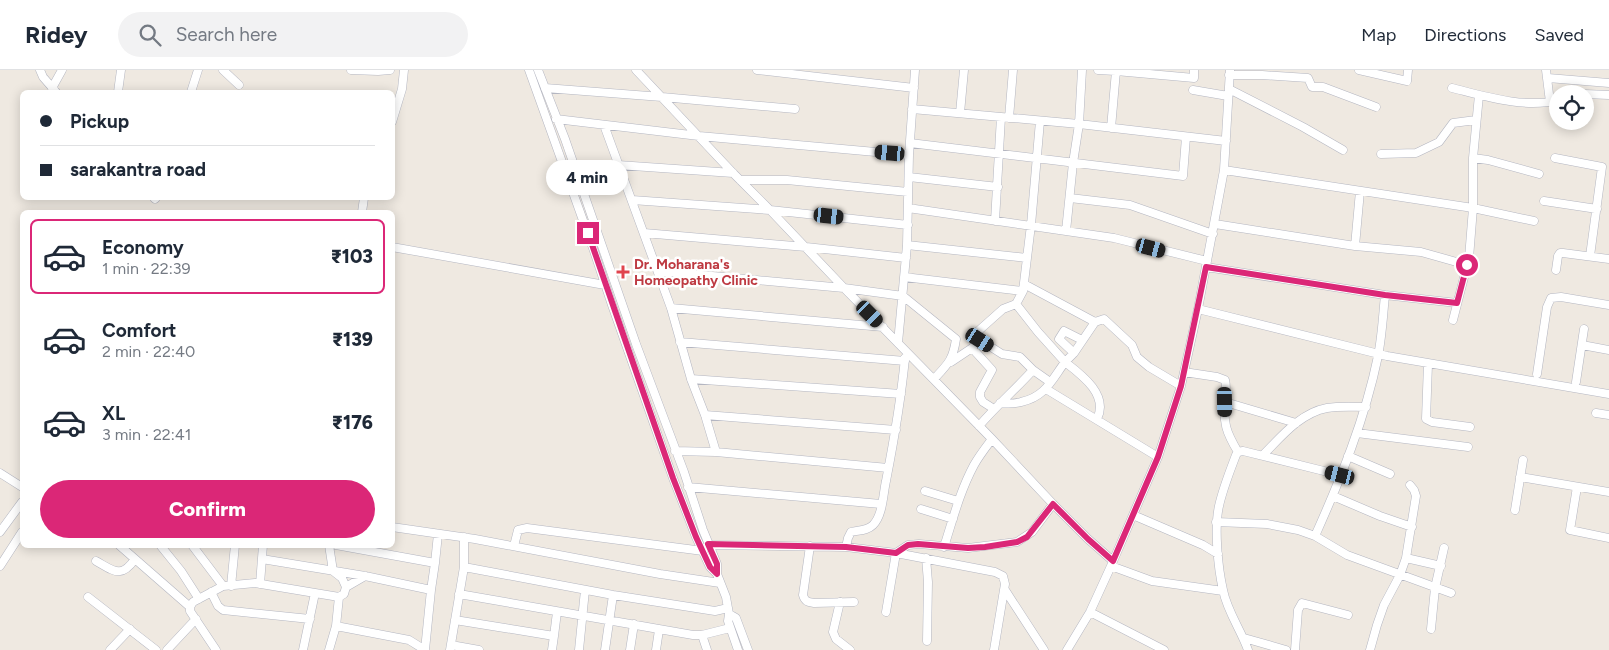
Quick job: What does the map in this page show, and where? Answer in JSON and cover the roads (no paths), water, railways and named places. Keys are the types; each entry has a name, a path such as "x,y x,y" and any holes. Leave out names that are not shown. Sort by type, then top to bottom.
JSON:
{"street":[{"path":"40,70 42,77 54,90 62,70"},
{"path":"118,90 121,70"},
{"path":"191,90 198,70"},
{"path":"223,70 239,85"},
{"path":"351,70 390,70"},
{"path":"395,112 402,89 404,70"},
{"path":"529,70 673,478 706,548 717,564 717,574 728,611 728,621 738,650"},
{"path":"538,70 688,487 706,548"},
{"path":"636,70 844,288 1112,563 1152,581 1223,591"},
{"path":"758,70 814,73 846,80 914,88"},
{"path":"846,80 848,70"},
{"path":"898,343 907,245 909,155 915,70"},
{"path":"960,113 964,70"},
{"path":"996,221 1000,155 1013,70"},
{"path":"1066,231 1079,124 1082,70"},
{"path":"1098,70 1194,78 1194,70"},
{"path":"1359,70 1407,81 1408,70"},
{"path":"1111,128 1116,71"},
{"path":"1067,650 1090,612 1158,457 1181,386 1215,224 1224,170 1230,73 1309,74 1312,87 1323,87 1376,107"},
{"path":"1547,74 1609,83"},
{"path":"545,88 795,109"},
{"path":"1452,88 1479,95 1537,104 1549,102"},
{"path":"1193,90 1228,93 1303,127 1343,150"},
{"path":"1594,94 1609,95"},
{"path":"1453,320 1469,258 1472,158 1479,95"},
{"path":"912,108 1079,124 1226,141"},
{"path":"556,120 699,136 909,155"},
{"path":"1040,120 1031,225 1023,287 1016,304 1003,309 976,333 980,340 1002,354 1020,358 1048,386 1158,457"},
{"path":"1382,154 1416,153 1439,142 1453,123 1476,120"},
{"path":"604,125 671,308 691,379 706,415 716,452"},
{"path":"910,143 1183,176 1186,137"},
{"path":"1472,158 1488,160 1539,174"},
{"path":"1555,158 1601,166 1590,256"},
{"path":"618,165 733,173"},
{"path":"1224,170 1472,208 1534,221"},
{"path":"908,177 998,187"},
{"path":"740,180 787,180 908,192"},
{"path":"1355,246 1360,191"},
{"path":"1070,198 1130,204 1213,234"},
{"path":"632,200 770,210 908,225"},
{"path":"1544,201 1597,209"},
{"path":"908,208 1114,238 1206,264 1385,295 1457,303"},
{"path":"1215,224 1355,246 1421,252 1467,265"},
{"path":"644,234 806,247 906,258"},
{"path":"907,245 1027,258"},
{"path":"395,248 605,286"},
{"path":"1556,270 1560,253 1609,259"},
{"path":"658,271 844,288 903,296 956,339 953,355 947,365 934,379"},
{"path":"904,277 1023,287 1095,322"},
{"path":"1315,536 1333,496 1366,407 1379,354 1385,295"},
{"path":"1537,374 1547,307 1551,298 1561,297 1609,305"},
{"path":"1016,304 1065,362 1089,383 1100,404 1101,409 1097,419"},
{"path":"671,308 883,327"},
{"path":"1198,309 1379,354 1609,394"},
{"path":"1000,403 1012,404 1039,396 1074,353 1095,322 1104,319 1132,345 1137,357 1149,367 1181,386"},
{"path":"1576,382 1584,329"},
{"path":"1074,353 1059,339 1064,331 1082,340"},
{"path":"947,365 972,348 980,340"},
{"path":"680,342 905,362"},
{"path":"1582,346 1609,350"},
{"path":"972,348 992,370 980,392 980,397 994,409"},
{"path":"846,547 851,532 866,529 877,519 896,430 906,351"},
{"path":"1428,364 1426,419 1432,422 1470,427"},
{"path":"979,426 1033,370"},
{"path":"1184,372 1217,376 1225,380 1225,426 1238,452"},
{"path":"691,379 901,394"},
{"path":"1225,402 1296,423"},
{"path":"1263,455 1305,416 1326,408 1339,406 1366,407"},
{"path":"1596,413 1609,415"},
{"path":"706,415 896,430"},
{"path":"1357,433 1468,447"},
{"path":"944,547 958,501 975,464 992,439"},
{"path":"1238,452 1243,451 1263,455 1340,475"},
{"path":"675,452 716,452 888,468"},
{"path":"1238,452 1222,494 1216,522 1223,591 1248,650"},
{"path":"1348,456 1390,474"},
{"path":"1515,510 1523,460"},
{"path":"0,473 20,486"},
{"path":"1520,477 1609,492"},
{"path":"1370,650 1376,625 1406,558 1416,496 1410,485"},
{"path":"688,487 881,504"},
{"path":"1577,487 1570,530 1609,538"},
{"path":"925,491 958,501"},
{"path":"1333,496 1380,516 1412,526"},
{"path":"886,612 896,553 908,545 968,548 1017,542 1032,532 1053,504"},
{"path":"0,532 20,505"},
{"path":"921,509 953,519"},
{"path":"1132,515 1203,545 1218,554"},
{"path":"1216,522 1284,526 1315,536 1347,554 1451,593"},
{"path":"395,527 464,537 660,574 720,583"},
{"path":"514,546 518,530 527,528 706,548 846,547 926,558 995,572 1005,579 1005,590 994,650"},
{"path":"336,626 409,640 425,650 438,534"},
{"path":"0,566 20,535"},
{"path":"464,537 464,567 450,648 479,650"},
{"path":"810,546 805,600 808,602 854,602"},
{"path":"122,548 190,606 190,611 216,650"},
{"path":"163,548 181,570 199,599"},
{"path":"195,548 227,586"},
{"path":"227,586 234,548"},
{"path":"260,584 263,548"},
{"path":"329,548 333,571 342,578 346,587 344,594 339,598 336,626 330,650"},
{"path":"352,548 435,563"},
{"path":"1431,629 1436,588 1444,548"},
{"path":"926,558 927,642"},
{"path":"1406,558 1441,566"},
{"path":"96,561 120,572 129,567 134,559"},
{"path":"262,559 365,576 431,590"},
{"path":"464,567 613,595 715,611 728,611 736,618 748,650"},
{"path":"346,587 365,576"},
{"path":"190,606 193,602 227,586 260,584 339,598"},
{"path":"579,650 585,590"},
{"path":"1005,590 1044,650"},
{"path":"212,592 218,606 223,610 310,620"},
{"path":"303,650 315,593"},
{"path":"459,594 659,630 702,635 730,628"},
{"path":"605,650 613,595"},
{"path":"88,597 156,650"},
{"path":"840,602 833,632 836,638 850,650"},
{"path":"1295,650 1298,610 1302,603 1348,615"},
{"path":"552,650 557,612"},
{"path":"1090,612 1164,650"},
{"path":"167,650 196,619"},
{"path":"455,620 554,636"},
{"path":"630,650 634,624"},
{"path":"110,650 130,629"},
{"path":"656,650 659,630"},
{"path":"702,635 707,650"},
{"path":"1244,638 1286,650"}],"place":[{"name":"Dr. Moharana's Homeopathy Clinic","path":"623,272"}]}
